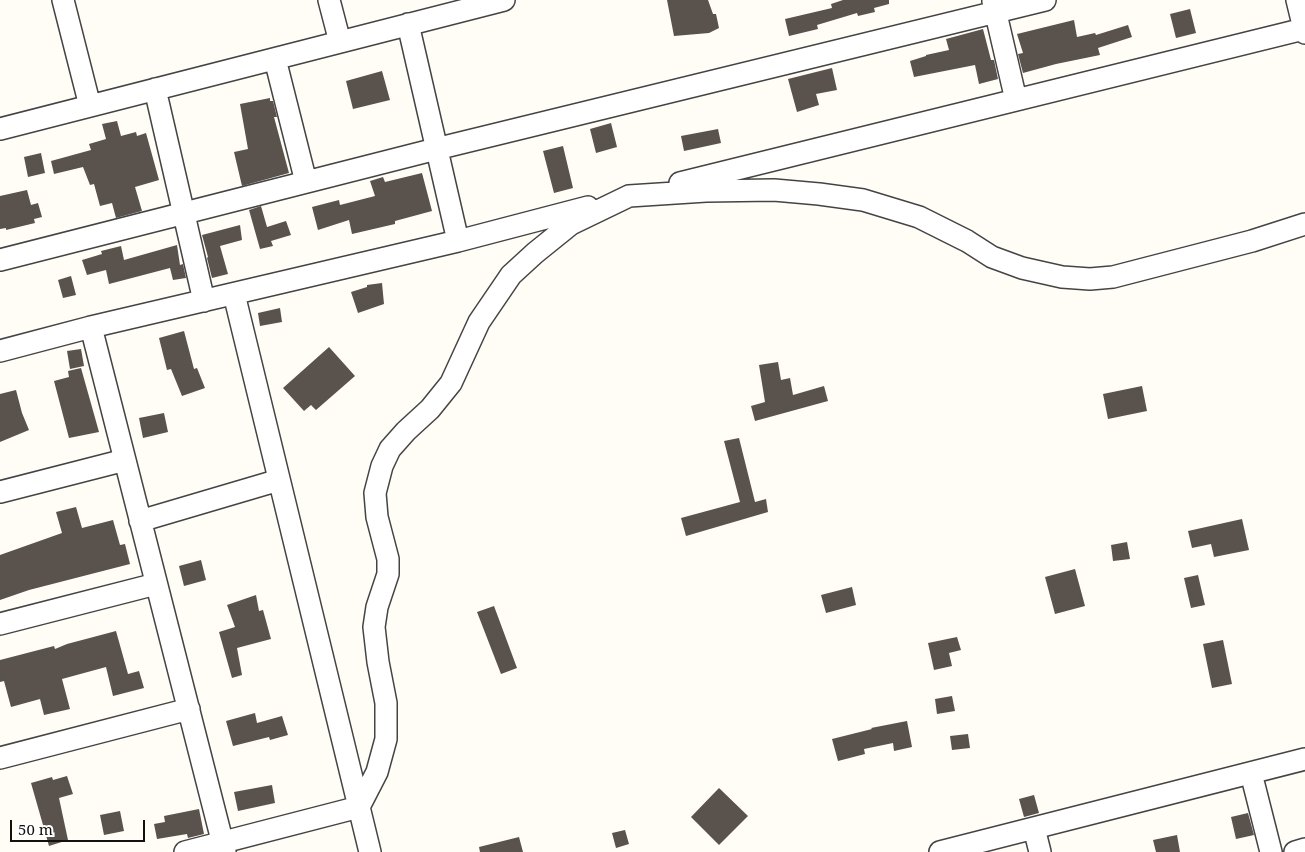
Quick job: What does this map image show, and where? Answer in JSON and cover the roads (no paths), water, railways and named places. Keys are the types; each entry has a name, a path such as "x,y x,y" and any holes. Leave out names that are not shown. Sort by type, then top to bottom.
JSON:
{"street":[{"path":"63,0 90,106"},
{"path":"330,0 340,42"},
{"path":"0,129 504,0"},
{"path":"0,260 995,6 1045,0"},
{"path":"0,351 91,327 458,241 628,196 1304,31 1297,0"},
{"path":"995,6 1016,100"},
{"path":"408,24 458,241"},
{"path":"275,58 306,182"},
{"path":"155,89 204,301"},
{"path":"185,852 224,847 359,807 377,772 386,738 386,703 378,662 374,627 377,608 388,574 388,559 377,517 375,493 382,466 390,449 430,409 450,384 479,322 511,275 534,253 571,224 628,196 706,191 774,190 819,194 863,200 920,218 967,241 992,256 1022,268 1062,277 1090,279 1113,277 1252,242 1305,224"},
{"path":"234,294 370,852"},
{"path":"91,327 224,847"},
{"path":"0,492 125,460"},
{"path":"140,521 279,480"},
{"path":"0,624 156,584"},
{"path":"0,758 188,709"},
{"path":"940,852 1305,759"},
{"path":"1251,773 1270,852"},
{"path":"1034,828 1040,852"},
{"path":"1295,852 1305,849"}]}
